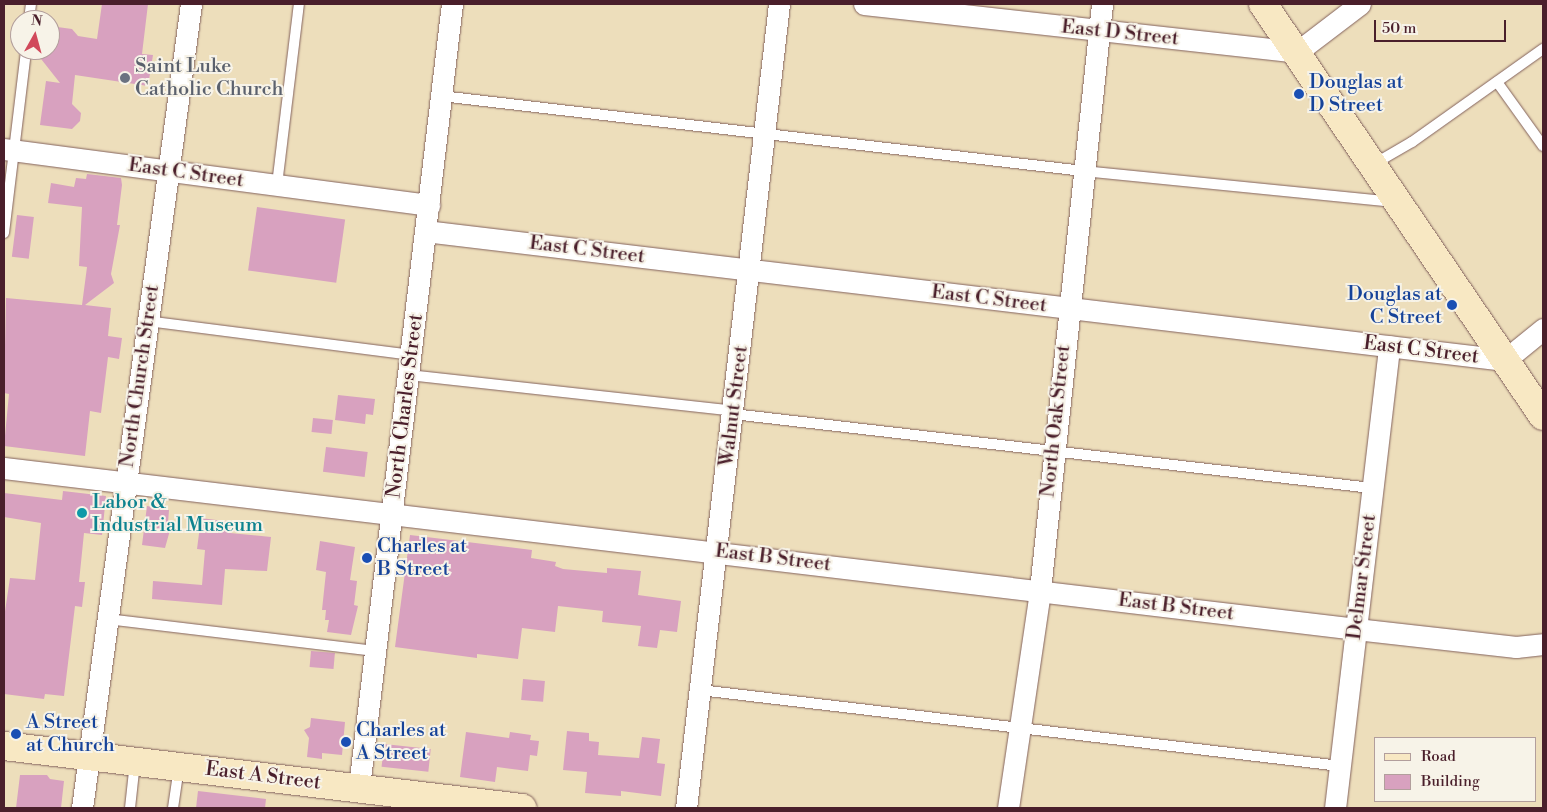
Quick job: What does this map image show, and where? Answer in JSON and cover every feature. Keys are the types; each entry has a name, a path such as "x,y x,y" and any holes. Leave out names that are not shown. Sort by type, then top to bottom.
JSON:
{"main road":[{"path":"1263,4 1543,416"},
{"name":"East A Street","path":"4,746 180,766 357,798 522,808"}],"street":[{"name":"North Church Street","path":"82,808 191,4"},
{"name":"North Charles Street","path":"357,798 452,4"},
{"name":"Walnut Street","path":"686,808 750,269 779,4"},
{"name":"East D Street","path":"864,4 1297,52"},
{"name":"North Oak Street","path":"1008,808 1040,590 1067,309 1102,4"},
{"path":"1297,52 1360,4"},
{"name":"East C Street","path":"9,149 429,205"},
{"name":"East C Street","path":"426,230 1067,309 1505,360 1543,329"},
{"name":"Delmar Street","path":"1335,808 1389,346"},
{"name":"East B Street","path":"4,468 392,512 1356,629 1516,647 1543,644"}],"lane":[{"path":"277,185 299,4"},
{"path":"1373,165 1412,142 1543,50"},
{"path":"4,233 9,149 24,60"},
{"path":"1497,82 1543,146"},
{"path":"441,96 765,136 1398,203"},
{"path":"147,321 410,365 733,413 1372,488"},
{"path":"107,620 376,651"},
{"path":"700,690 1019,730 1340,766"},
{"path":"130,808 135,761"},
{"path":"173,808 180,766"}],"building":[{"name":"Saint Luke Catholic Church","path":"102,4 148,4 142,54 153,55 148,86 75,75 72,104 81,113 80,121 72,129 40,125 46,81 60,83 42,60 60,60 60,27 72,29 78,36 97,39"},
{"path":"87,174 121,178 122,185 117,225 120,225 111,274 114,283 85,305 111,308 108,336 122,338 119,359 108,357 101,413 90,411 85,456 4,446 9,394 4,393 6,298 82,305 87,267 79,266 82,207 48,203 51,183 74,187 76,178 86,179"},
{"path":"257,207 345,219 336,283 248,270"},
{"path":"17,215 34,217 29,259 12,257"},
{"path":"338,395 375,399 373,415 366,414 365,424 335,420"},
{"path":"313,418 333,420 331,434 312,432"},
{"path":"326,447 368,452 365,477 323,472"},
{"path":"63,491 106,496 102,535 84,533 79,582 85,582 82,607 75,606 64,696 45,694 44,699 4,694 4,618 10,578 35,580 41,523 4,517 4,493 62,500"},
{"path":"147,506 169,510 168,523 172,523 165,548 142,545"},
{"path":"201,518 231,522 230,533 271,537 267,571 225,569 222,605 152,599 153,581 202,585 205,550 197,549"},
{"path":"410,535 532,550 531,558 556,562 555,566 563,569 607,573 607,568 641,571 638,595 681,601 677,632 660,630 657,648 638,646 641,626 602,622 603,611 558,606 555,632 522,628 518,659 477,654 477,658 395,647"},
{"path":"320,541 355,547 350,580 357,581 354,605 358,606 351,635 327,632 329,620 325,620 326,610 322,610 326,572 316,570"},
{"path":"311,651 335,653 334,669 310,667"},
{"path":"523,679 545,681 543,702 521,700"},
{"path":"311,718 345,722 342,755 322,753 322,759 307,757 309,738 304,730 310,727"},
{"path":"567,731 589,733 589,741 599,742 598,755 639,758 642,737 660,739 657,763 665,764 661,796 621,791 621,796 585,793 587,772 563,770"},
{"path":"466,732 509,738 510,732 531,735 530,740 539,741 537,756 530,755 528,771 497,767 495,782 460,777"},
{"path":"384,744 431,749 428,772 382,767"},
{"path":"20,775 47,775 50,779 64,781 61,808 16,808"},
{"path":"198,791 266,799 265,808 196,808"}],"place":[{"name":"Saint Luke Catholic Church","path":"125,78"},
{"name":"Douglas at D Street","path":"1299,94"},
{"name":"Douglas at C Street","path":"1452,305"},
{"name":"Labor & Industrial Museum","path":"82,513"},
{"name":"Charles at B Street","path":"367,558"},
{"name":"A Street at Church","path":"16,734"},
{"name":"Charles at A Street","path":"346,742"}]}
